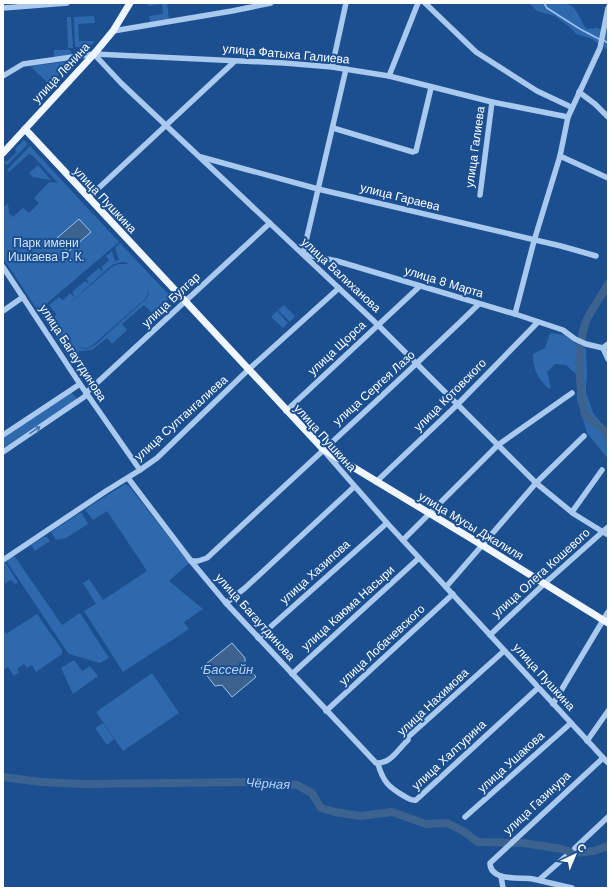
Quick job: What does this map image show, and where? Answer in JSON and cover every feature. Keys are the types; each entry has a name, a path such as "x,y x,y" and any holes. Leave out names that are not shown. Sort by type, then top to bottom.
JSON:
{"main road":[{"name":"улица Ленина","path":"3,153 94,54 113,31 130,3"},
{"name":"улица Пушкина","path":"25,129 323,450"},
{"name":"улица Мусы Джалиля","path":"323,450 482,545 606,622"}],"street":[{"path":"3,8 67,3"},
{"path":"113,31 271,3"},
{"path":"332,67 346,3"},
{"path":"389,76 418,3"},
{"path":"425,3 476,52 537,91 571,108"},
{"path":"515,314 534,241 560,156 568,117 600,48 608,8"},
{"name":"улица Фатыха Галиева","path":"3,76 18,66 26,63 94,54 284,63 332,67 389,76 431,88 492,102 568,117"},
{"name":"улица Валиханова","path":"94,54 199,156 378,325 536,483 572,512 605,533"},
{"path":"88,198 234,61"},
{"path":"303,254 346,69"},
{"path":"333,128 413,152 416,151 418,149 431,88"},
{"path":"579,92 596,104 608,117"},
{"name":"улица Галиева","path":"480,195 492,102"},
{"name":"улица Гараева","path":"199,156 318,189 534,241 561,246 596,256"},
{"path":"560,156 608,178"},
{"name":"улица Булгар","path":"3,452 87,394 270,222"},
{"name":"улица 8 Марта","path":"303,254 337,261 515,314 562,330 575,339 586,344 602,348"},
{"name":"улица Багаутдинова","path":"3,267 80,384 140,470"},
{"name":"улица Щорса","path":"286,411 420,286"},
{"name":"улица Султангалиева","path":"3,560 157,458 248,370 339,288"},
{"path":"3,311 23,297"},
{"name":"улица Сергея Лазо","path":"191,561 198,561 208,558 416,364 478,304"},
{"name":"улица Котовского","path":"376,482 457,405 538,322"},
{"path":"608,344 602,348 608,359"},
{"path":"3,435 80,384"},
{"path":"403,540 498,445 572,392"},
{"path":"446,587 536,483 584,436"},
{"name":"улица Пушкина","path":"323,450 354,487 608,763"},
{"path":"572,512 602,470"},
{"name":"улица Багаутдинова","path":"128,478 191,561 226,603 376,763"},
{"path":"226,603 245,588 354,487"},
{"name":"улица Хазипова","path":"258,638 387,523"},
{"name":"улица Олега Кошевого","path":"490,635 544,584 605,533 608,528"},
{"name":"улица Каюма Насыри","path":"292,674 420,558"},
{"name":"улица Лобачевского","path":"326,711 453,594"},
{"path":"553,704 606,622 608,612"},
{"name":"улица Нахимова","path":"376,763 384,762 393,757 408,740 408,737 504,651"},
{"name":"улица Халтурина","path":"376,763 382,777 389,786 410,800 416,800 538,688"},
{"path":"588,741 608,711"},
{"name":"улица Ушакова","path":"465,817 571,723"},
{"name":"улица Газинура","path":"501,876 492,870 490,862 603,758"},
{"path":"575,848 608,817"},
{"path":"540,880 565,857"},
{"path":"503,888 501,876 511,879 526,878 540,880 572,888"}],"green space":[{"path":"553,2 571,5 587,29 597,28 608,32 608,50 592,39 576,34 571,28 555,16 537,11 529,3"},
{"path":"148,3 167,3 169,20 150,22 149,16 163,14 162,4 148,6"},
{"path":"94,16 95,23 78,24 79,41 95,41 90,47 75,47 74,17"},
{"path":"67,17 71,17 73,48 68,48"},
{"path":"54,50 70,50 72,54 71,56 55,58"},
{"path":"71,61 50,85 30,66"},
{"path":"24,140 28,144 7,165 3,161 7,161 17,152 15,149"},
{"name":"Парк имени Ишкаева Р. К.","path":"30,146 119,242 38,311 3,258 3,208 8,203 9,213 13,217 23,208 29,213 39,203 34,198 49,182 58,183 32,155 29,154 9,172 7,170"},
{"path":"38,165 51,180 33,177 29,173"},
{"path":"120,243 171,297 152,313 144,305 122,324 127,330 112,344 107,338 92,350 79,351 77,360 73,364 40,313 44,310 55,317 56,314 49,305 59,297 63,300 70,293 73,296 74,295 72,292 85,281 87,283 89,282 86,279 99,268 102,271 103,270 101,267 109,260 106,256 112,251 115,261 119,260 115,248","holes":["123,262 129,264 118,264 113,266 63,309 112,265","149,289 149,294 146,299 94,346 87,349 76,347 88,348 93,345 145,299"]},
{"path":"284,305 295,316 290,322 278,310"},
{"path":"277,311 288,323 283,328 271,317"},
{"path":"550,333 565,335 573,342 584,347 586,350 586,393 593,413 608,431 608,459 587,433 577,399 577,375 566,365 555,364 547,372 551,387 549,389 537,374 533,354 545,348"},
{"path":"79,363 86,371 80,375 75,367"},
{"path":"71,392 76,397 76,400 3,448 3,438"},
{"path":"125,484 129,486 189,563 169,581 203,609 184,622 189,629 123,672 84,611 96,604 83,583 89,579 103,600 147,571 107,511 93,520 85,510"},
{"path":"82,513 88,524 66,538 56,540 51,532"},
{"path":"44,537 47,537 50,541 35,551 31,545"},
{"path":"13,556 62,625 80,613 109,658 100,663 68,653 7,562 8,559"},
{"path":"3,563 6,563 18,583 14,584 13,581 10,580 5,584 3,577"},
{"path":"37,614 62,650 62,654 36,672 32,665 27,668 24,664 17,669 19,672 14,676 8,667 3,670 3,630 6,634"},
{"path":"74,660 82,671 90,666 98,676 73,694 61,668"},
{"path":"152,673 179,713 123,751 96,712"},
{"path":"103,723 114,739 107,745 95,728"}],"water":[{"path":"79,219 91,232 68,252 57,238"},
{"name":"Бассейн","path":"232,643 245,658 245,663 256,677 232,697 222,685 215,686 201,668"}],"waterway":[{"path":"544,3 547,8 599,39"},
{"path":"603,40 608,43"},
{"path":"608,284 589,314 585,324 579,358 581,392 585,415 605,431 608,436"},
{"name":"Чёрная","path":"3,777 41,782 83,784 261,782 297,785 312,793 321,808 360,816 392,812 426,824 447,823 463,831 478,842 524,843 576,853 594,851 608,846"}]}
